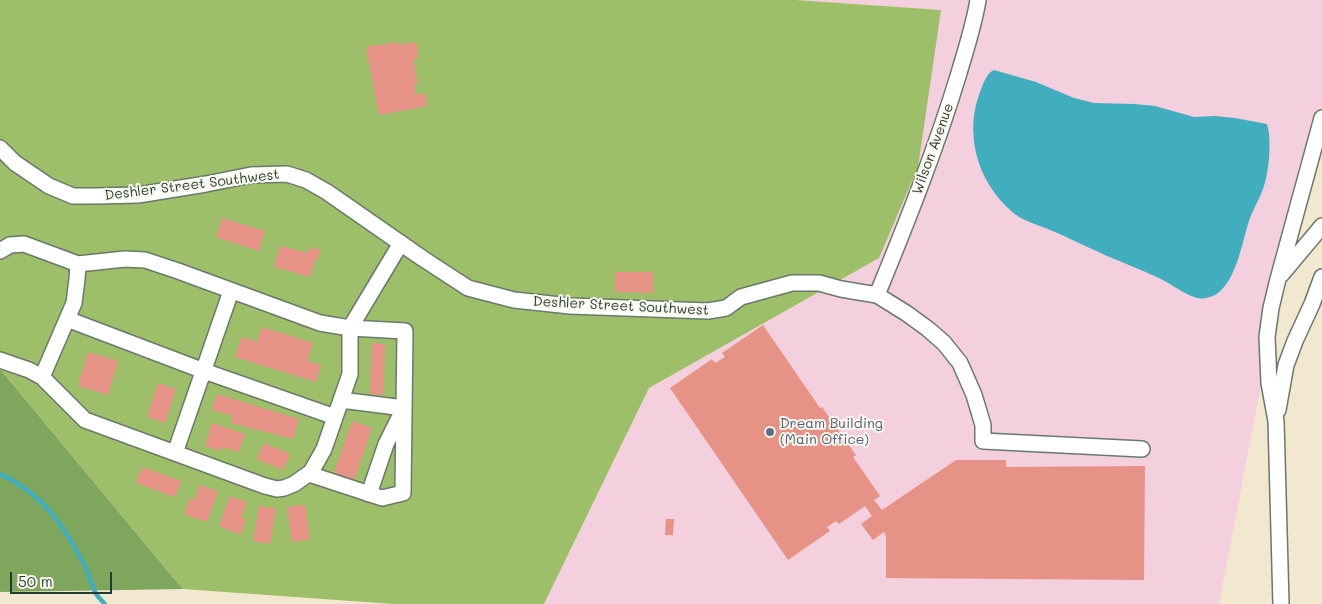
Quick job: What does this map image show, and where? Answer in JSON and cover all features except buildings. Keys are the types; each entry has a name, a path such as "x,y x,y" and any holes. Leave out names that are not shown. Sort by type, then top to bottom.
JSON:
{"street":[{"name":"Wilson Avenue","path":"877,294 943,124 968,44 978,0"},
{"path":"1280,604 1276,421 1269,383 1267,337 1278,279 1322,118"},
{"name":"Deshler Street Southwest","path":"0,148 15,163 35,177 49,186 73,196 138,195 250,175 286,174 306,180 327,192 468,288 514,300 570,306 708,311 726,308 741,298 792,283 818,283 841,289 877,294 928,329 944,343 960,363 974,395 983,425 983,441 1142,448"},
{"path":"1278,279 1322,226"},
{"path":"0,360 29,370 42,377 85,420 265,486 277,489 284,488 309,474 324,449 350,374 350,328 401,243"},
{"path":"0,251 10,245 24,244 78,264 125,259 145,260 320,323 350,328 405,331 403,493 382,498 309,474"},
{"path":"42,377 74,303 78,264"},
{"path":"1276,421 1286,365 1322,277"},
{"path":"175,453 231,291"},
{"path":"1312,304 1322,292"},
{"path":"67,319 204,371 335,417"},
{"path":"341,400 404,408"},
{"path":"369,494 386,444 404,408"}],"shaded area":[{"path":"796,0 1322,0 1322,139 1308,140 1219,604 544,604 649,388 879,258 941,10"}],"green space":[{"path":"0,0 796,0 941,10 918,167 879,258 649,388 544,604 393,604 183,589 0,369"},
{"path":"0,369 167,570 183,589 0,592"}],"water":[{"path":"994,70 1036,82 1074,98 1094,103 1155,106 1194,117 1215,116 1267,124 1270,147 1265,183 1250,219 1233,273 1222,290 1208,298 1192,296 1153,275 1022,219 1006,206 994,193 985,178 975,146 973,129 979,95 989,74"}],"waterway":[{"path":"0,474 29,491 51,512 69,537 85,566 95,592 105,604"}],"place":[{"name":"Dream Building (Main Office)","path":"770,432"}]}
